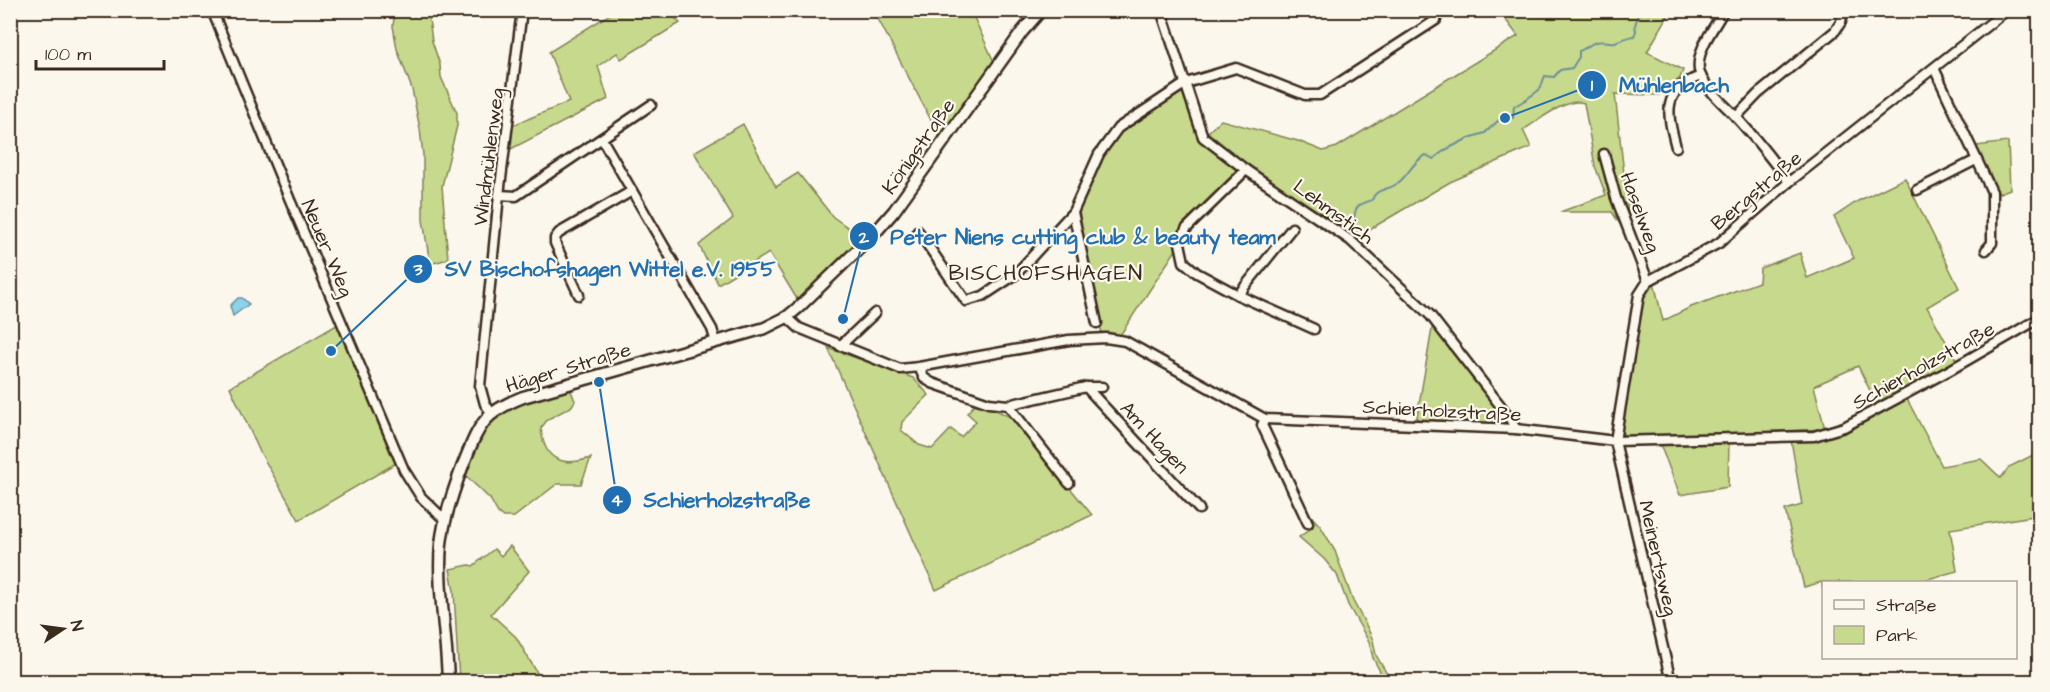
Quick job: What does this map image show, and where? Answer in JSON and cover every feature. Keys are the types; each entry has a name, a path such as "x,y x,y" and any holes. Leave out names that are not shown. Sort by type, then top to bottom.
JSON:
{"main road":[{"name":"Königstraße","path":"787,317 800,308 849,260 894,211 1004,55 1041,10"},
{"name":"Häger Straße","path":"448,681 441,575 441,546 445,520 469,449 491,412 523,397 765,328 787,317"}],"street":[{"name":"Neuer Weg","path":"212,10 404,470 421,497 445,520"},
{"name":"Windmühlenweg","path":"491,412 485,404 480,386 499,195 522,10"},
{"name":"Lehmstich","path":"1161,10 1203,137 1246,170 1350,240 1413,298 1430,315 1508,414 1516,429"},
{"path":"918,231 966,300 983,296 1016,275 1073,212 1099,154 1118,128 1186,83 1236,68 1305,95 1320,95 1436,20 1431,10"},
{"path":"1724,10 1702,50 1699,69 1701,76 1790,182"},
{"path":"1736,117 1758,94 1835,31 1841,22 1843,10"},
{"name":"Bergstraße","path":"1648,281 1719,243 1790,182 2007,10"},
{"path":"1934,68 1992,192 1994,225 1992,243 1986,250"},
{"path":"1676,147 1669,120 1669,103 1675,93 1694,78 1701,76"},
{"path":"499,195 516,196 651,105"},
{"path":"602,139 712,330 716,342"},
{"name":"Haselweg","path":"1604,154 1616,198 1648,281"},
{"path":"1917,190 1976,160"},
{"path":"1246,170 1186,229 1180,243 1184,262 1197,273 1238,295 1314,329"},
{"path":"579,295 555,243 555,238 559,233 632,191"},
{"path":"1073,212 1097,323"},
{"path":"1238,295 1292,228"},
{"path":"1615,441 1639,295 1648,281"},
{"path":"840,346 875,313"},
{"name":"Schierholzstraße","path":"787,317 799,328 900,369 1069,340 1106,338 1125,341 1265,419 1516,429 1615,441 1814,436 1844,428 2040,318"},
{"name":"Am Hagen","path":"919,367 924,378 932,383 989,403 1008,405 1086,387 1102,387"},
{"name":"Am Hagen","path":"1086,387 1199,509"},
{"path":"1008,405 1069,483"},
{"path":"1265,419 1262,425 1308,523"},
{"name":"Meinertsweg","path":"1615,441 1671,681"}],"green space":[{"path":"395,11 428,11 432,41 440,65 441,77 457,113 457,126 442,186 448,259 430,264 423,220 423,155 420,129 412,89 397,49 393,26"},
{"path":"615,11 668,11 680,23 621,59 617,53 598,66 608,99 509,150 513,125 569,102 549,52"},
{"path":"874,11 971,11 995,64 942,141"},
{"path":"1499,11 1671,11 1647,52 1683,70 1680,78 1659,95 1615,94 1630,227 1624,230 1612,212 1560,212 1606,195 1595,166 1584,103 1569,103 1523,130 1531,147 1450,182 1355,238 1332,220 1248,167 1208,132 1221,120 1298,141 1323,151 1337,147 1518,36"},
{"path":"1182,88 1201,139 1241,173 1184,228 1176,250 1119,337 1102,334 1076,212 1101,154 1115,133"},
{"path":"743,124 776,187 798,173 833,217 866,240 800,304 769,253 718,284 699,245 733,218 694,152"},
{"path":"2008,142 2010,189 1997,194 1975,146"},
{"path":"1905,178 1959,288 1927,307 1956,360 1878,407 1858,366 1814,386 1825,429 1628,438 1624,436 1621,428 1642,296 1652,282 1654,282 1663,321 1691,307 1759,282 1760,268 1800,253 1807,278 1854,258 1834,217 1858,201"},
{"path":"340,323 398,462 299,520 260,452 230,387"},
{"path":"1433,323 1497,404 1506,420 1505,424 1416,422"},
{"path":"828,348 913,378 929,395 902,422 901,430 919,445 932,449 951,429 961,437 976,421 967,413 976,403 1014,419 1092,515 936,590"},
{"path":"570,388 575,401 571,407 548,419 541,428 546,448 556,459 571,462 591,458 581,484 557,484 514,517 503,517 490,499 465,475 478,438 492,420 509,408 529,399"},
{"path":"1907,399 1942,466 1981,459 2001,478 2009,467 2039,454 2039,515 1950,529 1957,571 1921,581 1822,581 1804,587 1785,510 1802,505 1791,440 1823,438 1845,433"},
{"path":"1729,440 1728,487 1680,495 1659,442"},
{"path":"1305,509 1321,527 1335,551 1353,601 1373,640 1376,655 1391,681 1385,681 1373,658 1369,642 1348,605 1337,575 1324,559 1299,537 1313,527"},
{"path":"510,546 529,571 491,614 516,637 542,681 459,681 454,591 450,569 473,566 494,549 501,556"}],"water":[{"path":"238,298 242,298 249,304 233,316 230,306"}],"waterway":[{"path":"1348,223 1354,220 1358,206 1400,182 1421,158 1426,155 1433,159 1445,150 1485,133 1500,119 1513,118 1514,106 1539,90 1545,76 1554,77 1560,70 1572,68 1579,57 1579,51 1594,43 1615,42 1634,36 1638,16 1643,12 1648,14 1652,10"}],"place":[{"name":"Mühlenbach","path":"1505,118"},
{"name":"Peter Niens cutting club & beauty team","path":"843,319"},
{"name":"SV Bischofshagen Wittel e.V. 1955","path":"331,351"},
{"name":"Schierholzstraße","path":"599,382"}],"district":[{"name":"BISCHOFSHAGEN","path":"1046,272"}]}
